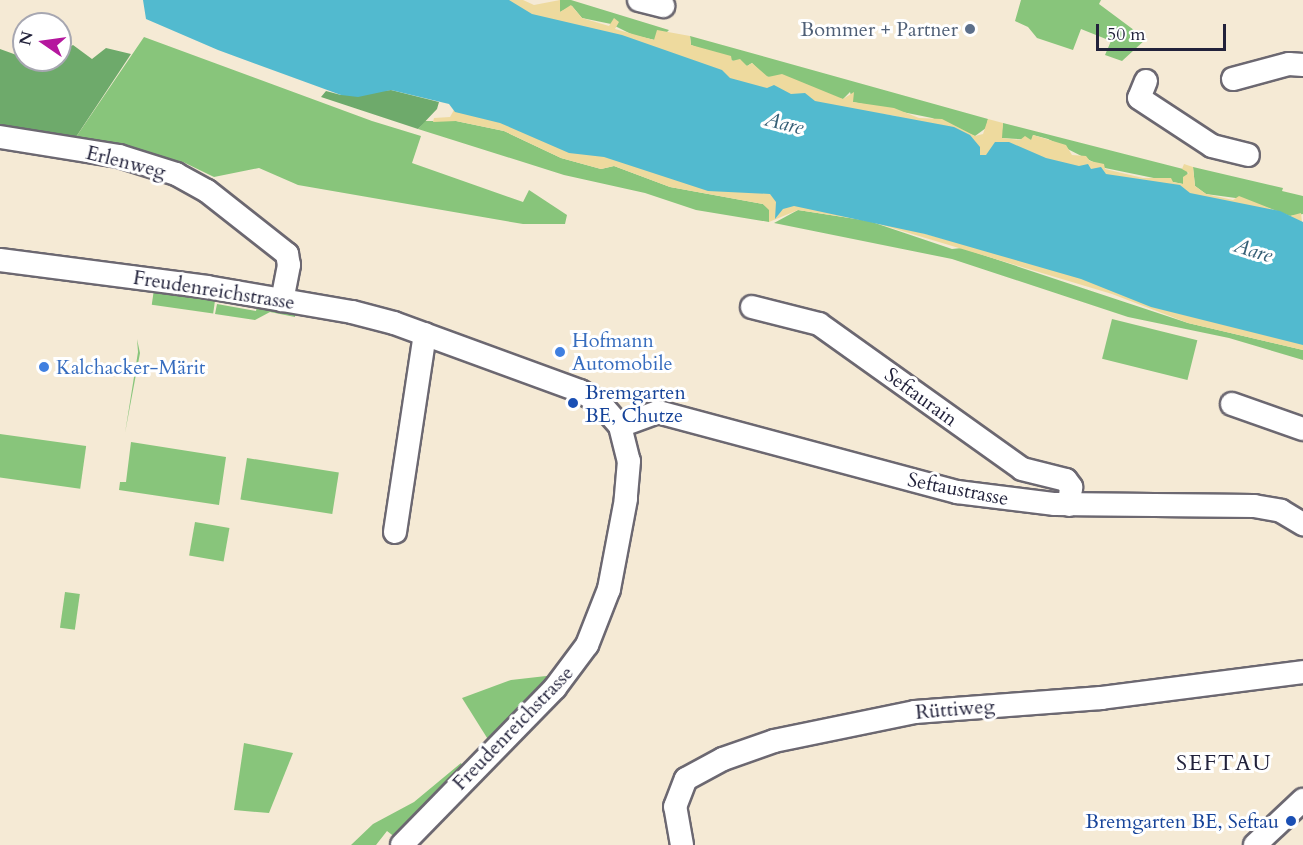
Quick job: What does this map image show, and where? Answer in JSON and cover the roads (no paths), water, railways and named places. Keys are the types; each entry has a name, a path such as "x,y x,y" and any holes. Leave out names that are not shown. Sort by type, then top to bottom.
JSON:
{"street":[{"path":"639,0 663,6"},
{"path":"1233,79 1289,64 1303,65"},
{"path":"1146,81 1139,98 1212,146 1248,155"},
{"name":"Erlenweg","path":"0,137 119,156 176,174 207,191 287,254 289,265 282,300"},
{"name":"Freudenreichstrasse","path":"0,260 352,312 425,334 587,394 620,426 629,461 626,499 609,589 587,645 555,688 402,845"},
{"name":"Seftaurain","path":"752,307 819,324 1022,469 1066,480 1071,487 1069,505"},
{"path":"395,532 425,334"},
{"path":"1232,404 1303,429"},
{"name":"Seftaustrasse","path":"620,426 647,414 670,414 957,492 1069,505 1168,508 1254,506 1281,511 1303,524"},
{"name":"Rüttiweg","path":"682,845 675,807 686,779 723,759 774,741 915,712 1101,698 1303,672"},
{"path":"1260,843 1303,800"}],"water":[{"name":"Aare","path":"143,0 509,0 532,14 622,35 722,70 730,78 767,88 774,85 791,94 805,93 815,101 954,127 970,135 980,147 980,155 986,155 995,142 1009,142 1046,158 1079,166 1088,164 1091,169 1101,167 1106,174 1180,185 1190,193 1280,211 1303,222 1303,345 1151,307 1081,279 925,234 794,206 783,209 775,219 776,202 770,194 708,191 604,157 569,153 500,123 455,112 449,104 391,90 358,97 341,95 218,50 146,19"}],"place":[{"name":"Bommer + Partner","path":"970,29"},
{"name":"Hofmann Automobile","path":"560,352"},
{"name":"Kalchacker-Märit","path":"44,367"},
{"name":"Bremgarten BE, Chutze","path":"573,403"},
{"name":"Bremgarten BE, Seftau","path":"1291,821"}],"district":[{"name":"SEFTAU","path":"1224,764"}]}
